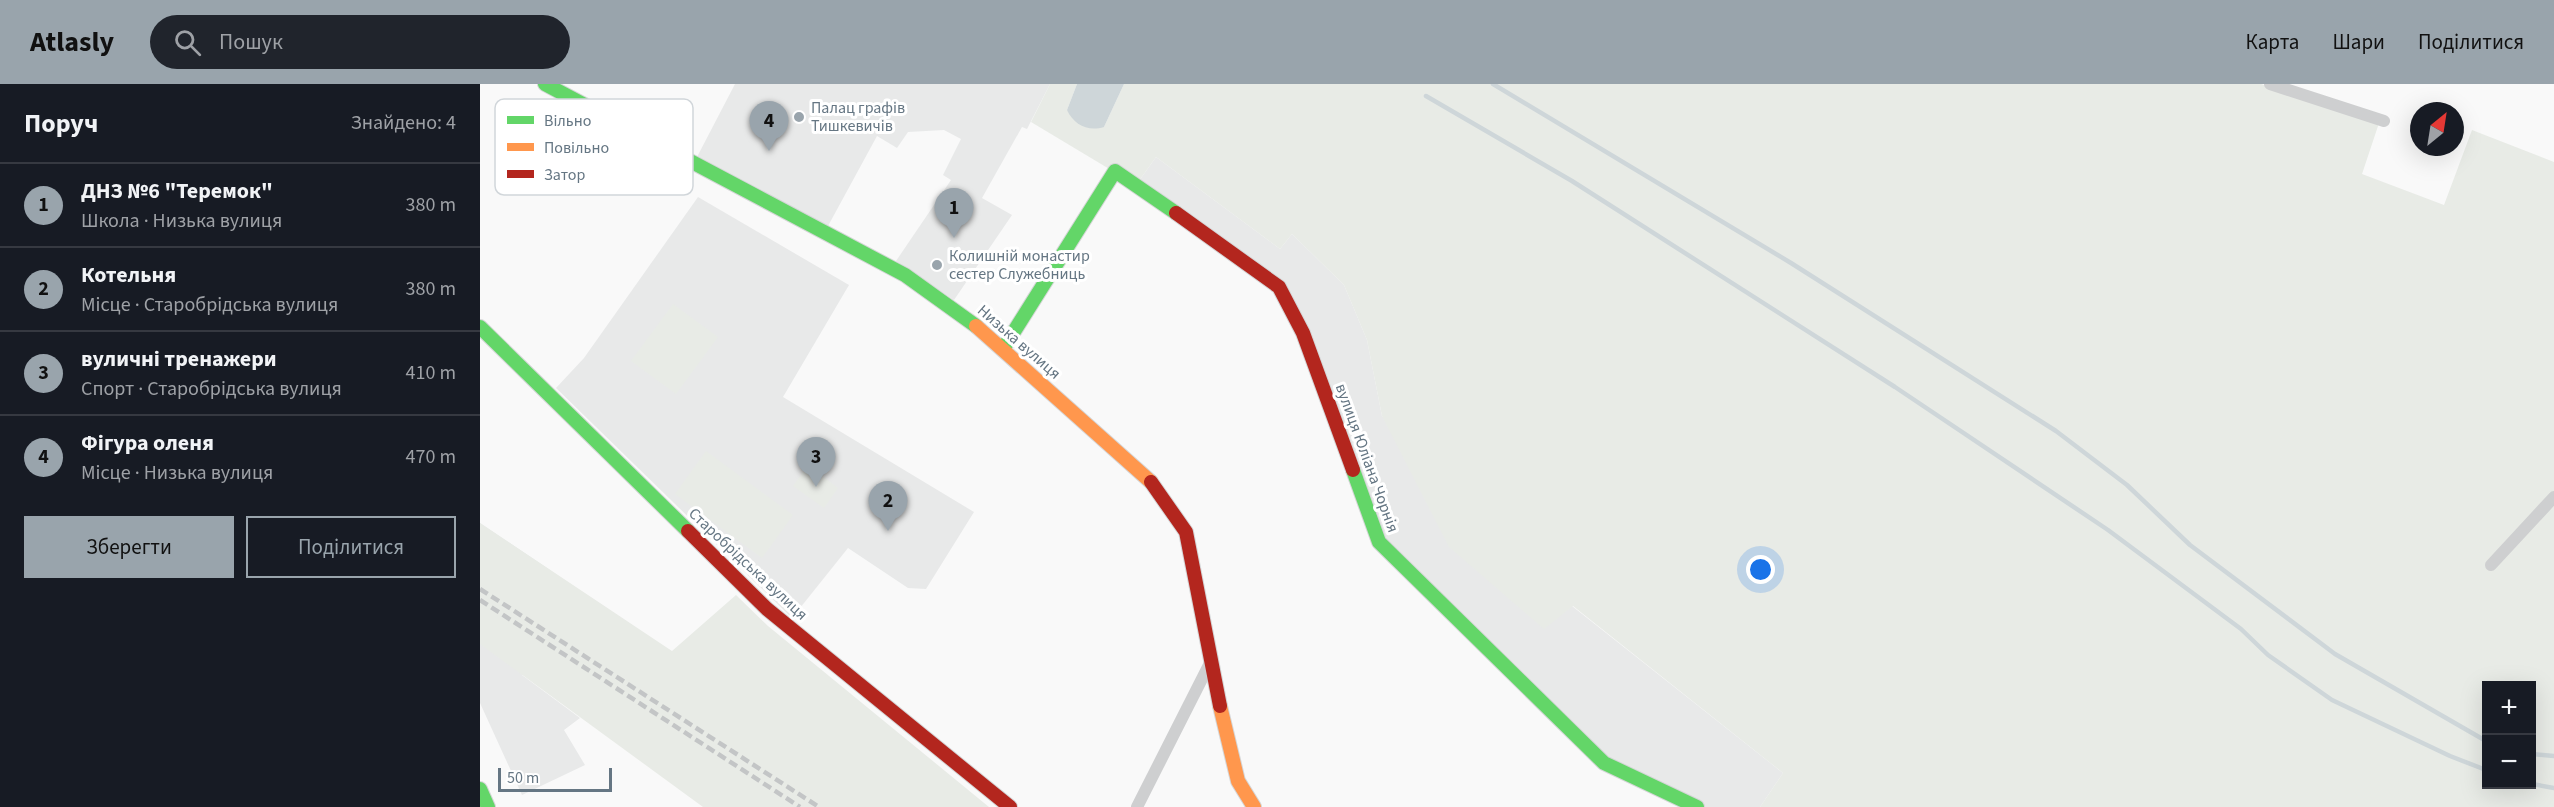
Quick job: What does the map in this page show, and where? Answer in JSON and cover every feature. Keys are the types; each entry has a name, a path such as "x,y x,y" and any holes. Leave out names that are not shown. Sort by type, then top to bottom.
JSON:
{"street":[{"name":"Низька вулиця","path":"545,84 573,99"},
{"path":"2270,84 2384,121"},
{"name":"Низька вулиця","path":"693,163 905,275 986,333 1155,486 1186,532 1210,663 1238,781 1254,807"},
{"name":"вулиця Юліана Чорнія","path":"1003,349 1115,171 1279,287 1304,333 1379,542 1604,763 1697,807"},
{"name":"Старобрідська вулиця","path":"480,327 767,609 1010,807"},
{"path":"2491,565 2554,497"},
{"path":"1137,807 1210,663"},
{"path":"480,789 489,807"}],"shaded area":[{"path":"735,84 1050,84 1027,129 1022,127 982,198 1012,215 954,300 896,261 951,180 943,175 961,139 944,130 908,132 897,148 877,136 828,226 697,157"},
{"path":"1050,84 1077,84 1067,110 1104,127 1124,84 2261,84 2379,123 2362,174 2444,205 2472,130 2554,162 2554,807 1760,807 1783,773 1573,606 1544,629 1449,547 1382,416 1367,340 1344,285 1292,234 1280,249 1156,157 1136,185 1031,122"},
{"path":"1077,84 1124,84 1104,127 1087,128 1073,120 1067,110"},
{"path":"1156,157 1280,249 1292,234 1344,285 1367,340 1382,416 1572,606 1783,773 1760,807 1699,807 1604,763 1379,542 1279,288 1136,185"},
{"path":"698,197 849,285 783,397 974,512 926,589 908,588 848,548 792,618 556,388 584,358"},
{"path":"673,304 718,337 676,394 631,361"},
{"path":"706,451 793,515 762,558 675,494"},
{"path":"808,465 838,488 824,508 793,486"},
{"path":"480,523 672,652 522,675 580,718 564,730 585,765 522,795 480,703"},
{"path":"480,523 672,651 736,595 768,626 989,807 703,807 480,644"}],"waterway":[{"path":"1493,84 1791,263 2056,431 2127,485 2190,545 2335,654 2482,739"},
{"path":"1426,96 1572,181 1895,387 2108,530 2241,629 2268,655 2332,700 2450,756 2482,768"},
{"path":"2536,754 2554,756"},
{"path":"2536,785 2554,788"}],"railway":[{"path":"480,589 819,807"},
{"path":"480,600 800,807"}],"traffic: fast":[{"path":"545,84 573,99"},
{"path":"693,163 905,275 976,326"},
{"path":"1003,349 1115,171 1176,213"},
{"path":"480,327 688,531"},
{"path":"1353,470 1379,542 1604,763 1697,807"},
{"path":"480,789 488,807"}],"traffic: slow":[{"path":"976,326 1151,482"},
{"path":"1220,706 1238,781 1254,807"}],"traffic: jam":[{"path":"1176,213 1279,287 1303,333 1353,470"},
{"path":"1151,482 1186,532 1220,706"},
{"path":"688,531 767,609 1010,807"}],"place":[{"name":"Палац графів Тишкевичів","path":"799,117"},
{"name":"Фігура оленя","path":"769,151"},
{"name":"ДНЗ №6 \"Теремок\"","path":"954,238"},
{"name":"Колишній монастир сестер Служебниць","path":"937,265"},
{"name":"вуличні тренажери","path":"816,487"},
{"name":"Котельня","path":"888,531"}]}
